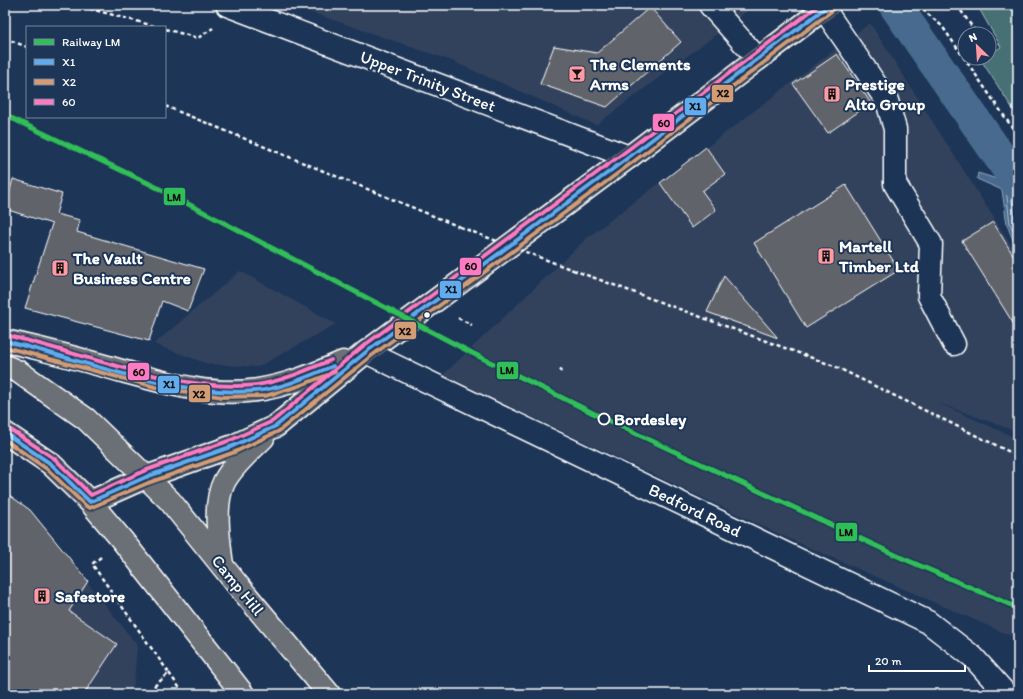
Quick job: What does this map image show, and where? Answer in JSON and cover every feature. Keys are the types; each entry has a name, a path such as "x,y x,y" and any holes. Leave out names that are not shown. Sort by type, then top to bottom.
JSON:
{"main road":[{"path":"222,565 217,523 224,482 243,458 276,426 366,352 629,157 827,7"},
{"path":"5,341 39,348 175,386 213,391 256,390 309,376 366,352"},
{"name":"Camp Hill","path":"5,366 19,372 86,419 170,501 329,694"},
{"path":"90,502 146,477 199,459 276,426"},
{"path":"5,433 51,464 90,502 122,540 243,694"}],"street":[{"path":"710,5 758,59"},
{"path":"827,7 887,101 895,130 895,184 931,244 929,296 954,344"},
{"name":"Upper Trinity Street","path":"234,8 629,157"},
{"name":"Bedford Road","path":"366,352 928,622 973,657 1006,694"}],"path":[{"path":"76,5 154,26"},
{"path":"917,5 942,26 957,45"},
{"path":"957,5 971,26"},
{"path":"166,29 198,38 234,8"},
{"path":"5,38 26,47"},
{"path":"973,66 1018,136"},
{"path":"166,106 460,227 834,366 1018,456"},
{"path":"560,372 563,367"},
{"path":"92,564 184,694"},
{"path":"152,694 149,690 169,673"}],"shaded area":[{"path":"290,5 755,5 596,125 452,61"},
{"path":"870,23 1018,256 1018,432 936,402 1018,439 1018,639 790,539 443,375 587,238"},
{"path":"240,271 336,324 258,367 208,364 154,344"},
{"name":"Safestore","path":"5,492 30,510 137,645 133,694 5,694"}],"green space":[{"path":"977,5 1018,5 1018,117 985,66 997,66 997,50 1001,47 997,40 997,26 989,26"}],"water":[{"path":"879,5 905,5 932,57 881,8"},
{"path":"994,150 1018,163 1018,252 1007,225 1002,190 977,179 978,173 1000,180"}],"building":[{"path":"650,7 681,42 607,107 540,84 554,46 597,53"},
{"name":"Prestige Alto Group","path":"837,54 871,103 828,133 793,84"},
{"path":"706,147 725,174 702,191 716,210 692,228 660,183"},
{"path":"13,179 62,194 56,214 80,220 77,232 204,269 188,311 162,301 149,341 25,308 52,224 5,209"},
{"name":"Martell Timber Ltd","path":"846,185 899,270 806,328 754,243"},
{"path":"993,222 1018,263 1018,331 962,241"},
{"path":"724,276 778,338 707,312"},
{"name":"Safestore","path":"5,492 30,510 88,581 69,611 117,644 84,694 5,694"}],"waterway":[{"path":"895,5 1018,183"}],"rail line":[{"name":"LM","path":"5,115 150,184 472,353 605,419 902,558 1018,608"}],"transit line":[{"name":"60","path":"8,428 55,459 91,495 144,471 231,440 273,421 362,347 625,152 819,5"},
{"name":"X1","path":"5,433 51,464 90,502 146,477 233,446 276,426 366,352 629,157 829,5"},
{"name":"X2","path":"5,440 47,469 86,506 90,508 148,483 235,452 279,431 370,357 633,162 833,10"},
{"name":"60","path":"6,335 131,370 195,383 227,386 256,385 275,381 331,360"},
{"name":"X1","path":"5,341 161,383 224,391 255,391 275,388 295,382 333,366"},
{"name":"X2","path":"5,347 159,388 223,397 265,396 296,387 335,372"}],"place":[{"name":"The Clements Arms","path":"577,74"},
{"name":"Prestige Alto Group","path":"832,94"},
{"name":"Martell Timber Ltd","path":"826,256"},
{"name":"The Vault Business Centre","path":"60,268"},
{"name":"Bordesley","path":"604,419"},
{"name":"Safestore","path":"42,596"}]}
